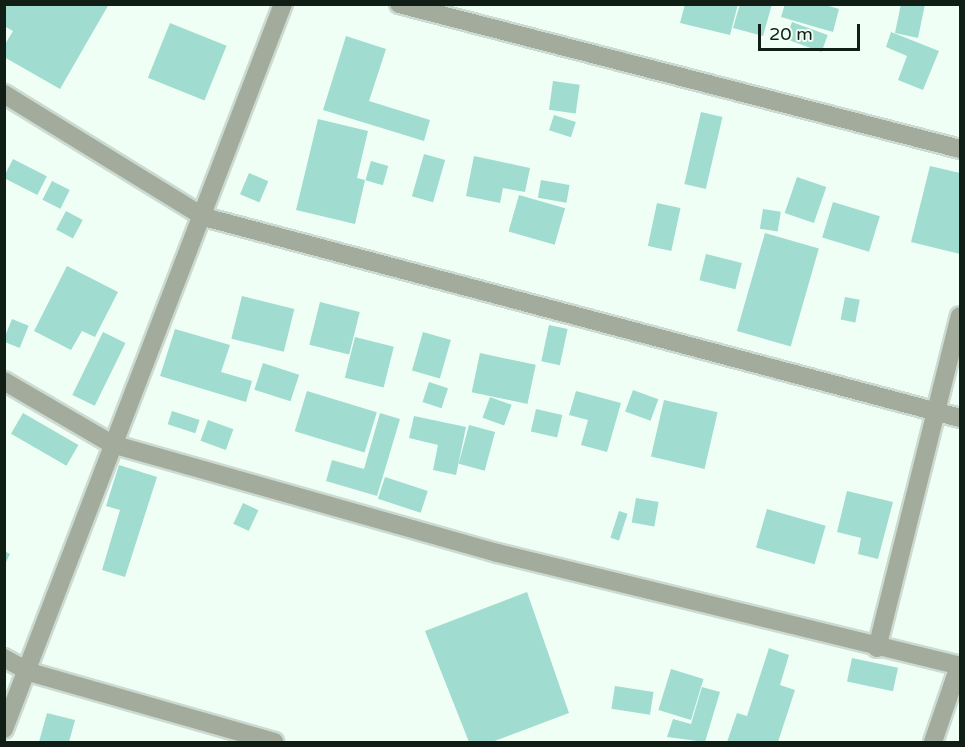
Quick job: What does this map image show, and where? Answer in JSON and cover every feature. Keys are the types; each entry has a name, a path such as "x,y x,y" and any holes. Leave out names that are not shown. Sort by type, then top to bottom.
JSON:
{"street":[{"path":"4,729 29,672 112,444 204,217 253,74 283,4"},
{"path":"399,4 960,149"},
{"path":"4,94 204,217 960,418"},
{"path":"877,648 960,316"},
{"path":"4,381 112,444 497,553 877,648 960,666 933,742"},
{"path":"4,658 29,672 274,742"}],"building":[{"path":"4,4 109,4 60,89 4,57 4,46 13,31 4,26"},
{"path":"685,4 738,4 730,35 680,23"},
{"path":"740,4 772,4 763,36 733,28"},
{"path":"785,4 822,4 839,9 833,32 781,17"},
{"path":"901,4 925,4 918,38 895,33"},
{"path":"792,22 828,35 822,52 786,39"},
{"path":"170,23 227,46 204,101 148,78"},
{"path":"891,32 939,51 923,90 898,80 907,56 886,47"},
{"path":"346,36 386,49 369,101 430,120 424,141 323,110"},
{"path":"553,81 580,85 576,113 549,110"},
{"path":"701,112 722,117 706,189 684,184"},
{"path":"554,115 576,122 571,137 549,130"},
{"path":"318,119 368,131 357,178 365,180 355,224 296,210"},
{"path":"424,154 445,160 433,202 412,196"},
{"path":"474,156 530,168 525,192 503,188 500,203 466,196"},
{"path":"13,159 47,176 37,195 4,178"},
{"path":"371,161 388,166 383,185 365,180"},
{"path":"930,166 960,173 960,254 911,242"},
{"path":"249,173 268,181 259,202 240,194"},
{"path":"797,177 826,187 814,223 785,213"},
{"path":"541,180 570,185 566,203 538,198"},
{"path":"52,181 70,190 60,209 42,200"},
{"path":"519,195 565,208 555,245 509,232"},
{"path":"833,202 880,216 869,252 822,237"},
{"path":"657,203 680,208 671,251 648,246"},
{"path":"763,209 781,212 778,232 760,229"},
{"path":"66,211 83,220 73,238 56,230"},
{"path":"765,233 819,248 791,346 737,331"},
{"path":"706,254 742,263 735,289 699,280"},
{"path":"67,266 118,292 95,337 82,331 71,350 34,331"},
{"path":"242,296 294,309 284,352 231,339"},
{"path":"845,297 860,300 855,322 841,320"},
{"path":"320,302 360,312 349,355 309,345"},
{"path":"12,319 29,326 20,348 4,342"},
{"path":"549,325 568,329 560,365 541,361"},
{"path":"175,329 230,345 221,372 252,381 246,402 160,376"},
{"path":"103,332 125,343 95,406 72,395"},
{"path":"423,332 451,340 440,378 412,370"},
{"path":"355,337 394,347 384,387 345,378"},
{"path":"480,353 536,365 527,404 472,392"},
{"path":"263,363 299,375 290,401 254,390"},
{"path":"429,382 448,388 442,408 423,402"},
{"path":"633,390 658,399 651,421 625,412"},
{"path":"307,391 377,412 365,453 295,431"},
{"path":"576,391 621,403 607,452 581,445 588,420 569,415"},
{"path":"490,397 512,405 504,426 482,418"},
{"path":"664,400 718,412 705,469 651,457"},
{"path":"536,409 562,415 557,437 531,431"},
{"path":"172,411 200,420 195,433 168,424"},
{"path":"23,413 78,445 66,466 11,434"},
{"path":"380,413 400,419 377,496 326,481 332,460 364,469"},
{"path":"414,416 466,427 456,475 433,470 438,445 409,438"},
{"path":"208,420 233,429 226,450 200,441"},
{"path":"469,425 495,432 485,471 459,464"},
{"path":"119,465 157,477 125,577 102,570 120,510 106,506"},
{"path":"385,477 428,491 421,513 378,499"},
{"path":"847,491 893,502 878,559 858,554 861,538 837,532"},
{"path":"636,498 659,502 654,527 632,523"},
{"path":"243,503 258,510 249,531 233,524"},
{"path":"767,509 826,526 815,564 756,547"},
{"path":"619,511 628,514 619,540 610,538"},
{"path":"4,551 10,554 4,566"},
{"path":"527,592 569,713 492,742 469,742 425,631"},
{"path":"769,648 789,655 780,685 795,690 778,742 727,742 737,713 747,716"},
{"path":"852,658 898,668 893,691 847,681"},
{"path":"671,669 704,679 691,720 658,710"},
{"path":"615,686 654,692 650,715 611,709"},
{"path":"702,687 720,692 705,742 667,737 673,719 691,724"},
{"path":"47,713 75,720 69,742 39,742"}]}
